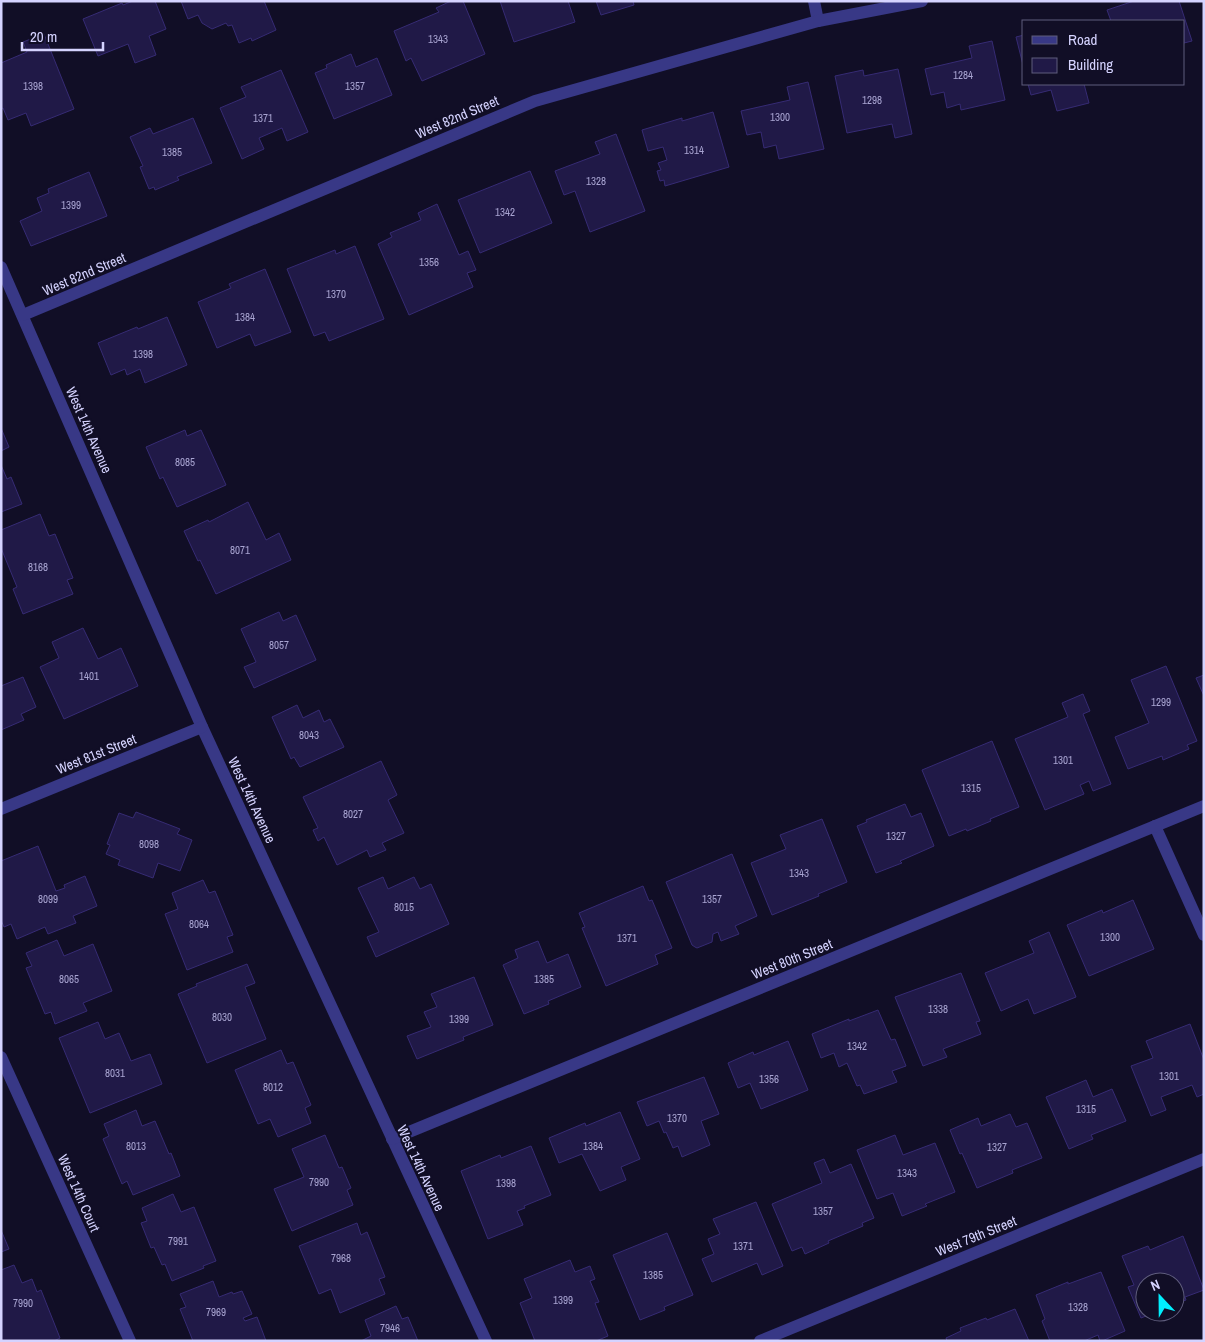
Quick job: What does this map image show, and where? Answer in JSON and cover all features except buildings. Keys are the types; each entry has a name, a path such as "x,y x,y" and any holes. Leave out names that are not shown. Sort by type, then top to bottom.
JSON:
{"street":[{"path":"814,1 818,22"},
{"name":"West 82nd Street","path":"22,316 535,101 818,22 922,1"},
{"name":"West 14th Avenue","path":"1,267 202,727 486,1341"},
{"name":"West 81st Street","path":"1,809 202,727"},
{"name":"West 80th Street","path":"392,1139 1204,806"},
{"path":"1155,826 1204,935"},
{"name":"West 14th Court","path":"1,1057 130,1341"},
{"name":"West 79th Street","path":"760,1341 1204,1159"}]}
